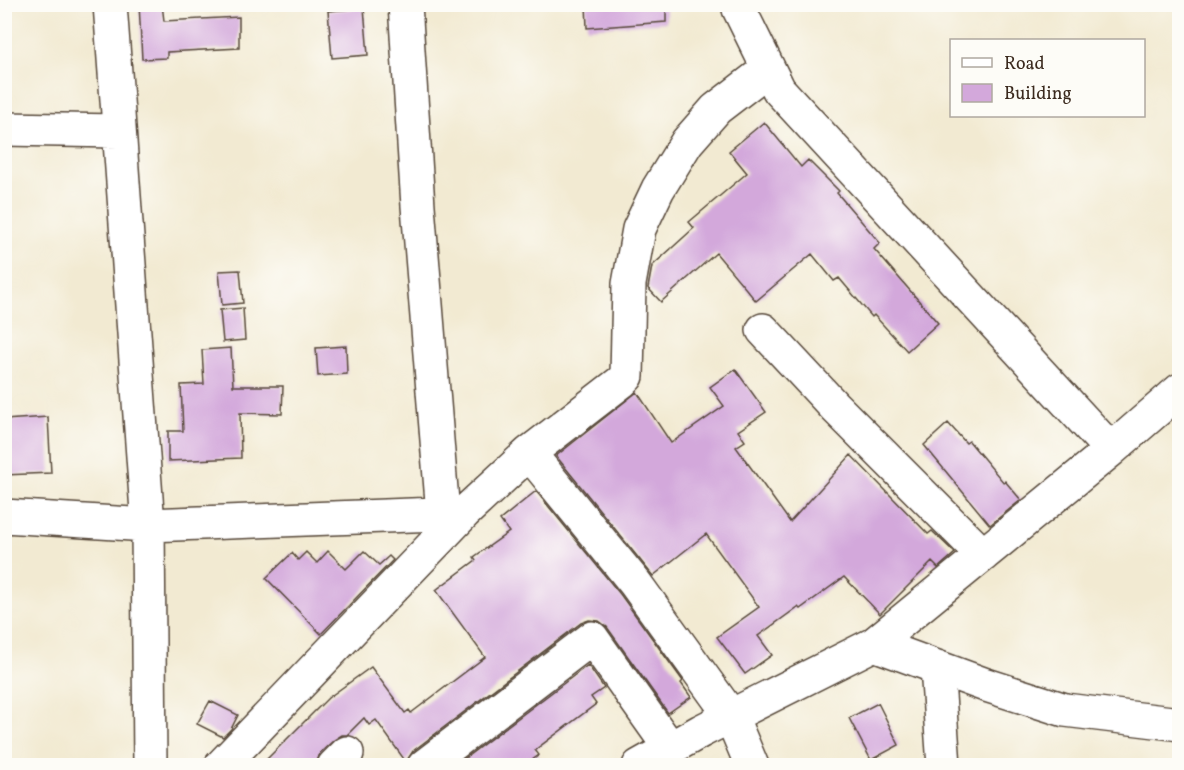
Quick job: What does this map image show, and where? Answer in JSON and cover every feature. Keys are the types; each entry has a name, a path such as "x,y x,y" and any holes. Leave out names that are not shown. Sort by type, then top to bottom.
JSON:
{"street":[{"path":"110,4 148,525 150,765"},
{"path":"405,4 418,207 454,514"},
{"path":"738,4 779,90 1111,450"},
{"path":"221,765 454,514 627,376 629,285 639,230 658,189 687,142 716,109 768,69"},
{"path":"4,129 118,130"},
{"path":"763,330 835,407 983,555"},
{"path":"639,765 874,644 1111,450 1179,390"},
{"path":"529,453 634,583 731,716 753,765"},
{"path":"4,516 148,525 454,514"},
{"path":"423,765 592,638 670,748"},
{"path":"874,644 1065,710 1179,724"},
{"path":"937,667 944,765"}],"building":[{"path":"139,4 162,4 164,21 239,17 239,48 167,52 167,58 142,59"},
{"path":"586,4 666,4 666,22 587,28"},
{"path":"364,8 368,55 332,58 328,11"},
{"path":"764,122 801,167 808,160 839,191 837,193 880,243 874,249 938,323 907,351 874,315 872,317 839,278 834,281 812,254 756,301 716,253 661,302 648,288 652,266 694,228 689,222 747,173 729,151"},
{"path":"240,270 243,303 222,305 219,271"},
{"path":"243,308 245,340 223,342 220,310"},
{"path":"346,346 347,374 318,376 316,348"},
{"path":"231,348 233,386 283,386 282,414 240,413 241,458 168,461 168,431 183,431 181,385 204,384 202,350"},
{"path":"735,369 766,412 738,431 745,441 736,447 790,522 851,455 928,534 932,531 955,553 938,568 932,562 880,614 844,577 758,636 772,655 745,674 717,637 759,607 706,534 653,576 556,456 637,392 671,443 724,406 710,387"},
{"path":"48,417 51,473 4,475 4,420"},
{"path":"948,423 966,443 969,441 1021,500 990,525 924,445"},
{"path":"536,491 620,594 683,681 681,683 691,697 668,713 607,627 599,621 589,620 581,623 413,751 406,762 376,720 369,725 364,718 347,735 334,740 320,753 316,765 261,765 328,698 371,667 405,713 409,710 411,713 485,657 436,590 476,560 474,557 509,532 500,520"},
{"path":"328,551 346,569 364,551 379,565 389,556 393,560 321,634 266,578 292,553 298,560 306,552 317,563"},
{"path":"588,665 604,688 591,697 596,704 535,750 539,755 525,765 456,765"},
{"path":"210,701 238,715 231,729 223,737 197,724"},
{"path":"878,703 899,745 871,760 849,718"}]}
